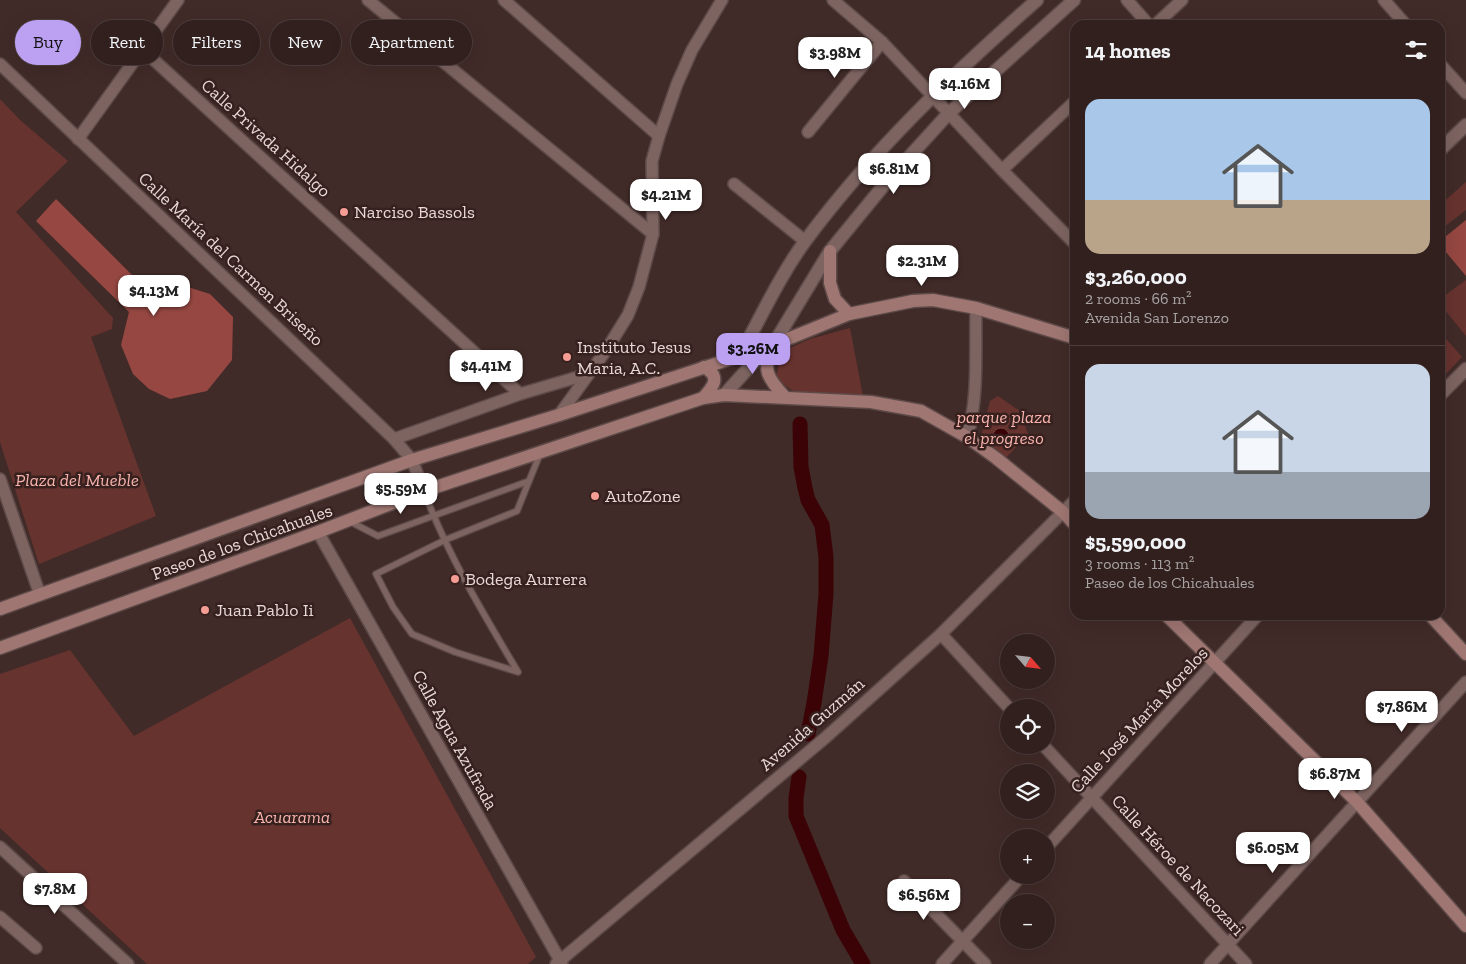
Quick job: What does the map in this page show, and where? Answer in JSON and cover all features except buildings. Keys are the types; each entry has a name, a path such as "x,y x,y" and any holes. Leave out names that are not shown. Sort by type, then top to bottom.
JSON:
{"main road":[{"path":"830,251 830,283 835,300 849,314"},
{"name":"Paseo de los Chicahuales","path":"0,609 412,460 559,415 773,345 849,314 913,301 933,300 976,308 1070,336"},
{"path":"773,345 768,356 767,372 772,382 785,397"},
{"path":"703,398 714,383 712,374 704,367"},
{"name":"Paseo de los Chicahuales","path":"0,648 349,521 424,491 703,398 724,395 871,402 922,411 967,437 996,458 1070,519"},
{"path":"1171,620 1356,802 1466,926"},
{"path":"1435,620 1466,654"}],"street":[{"path":"163,21 178,0"},
{"path":"368,0 653,234"},
{"path":"504,0 659,136"},
{"path":"559,415 607,349 628,315 639,287 653,234 652,161 659,136 677,84 692,50 722,0"},
{"path":"833,0 882,42 1002,170 1070,239"},
{"path":"724,395 753,363 773,345 830,251 889,179 949,113 1074,0"},
{"path":"1127,0 1145,20"},
{"path":"1160,20 1182,0"},
{"path":"1384,0 1402,20"},
{"path":"740,355 784,274 805,241 858,176 933,96 1032,2"},
{"path":"808,132 882,42"},
{"name":"Calle María del Carmen Briseño","path":"0,64 394,439 412,460 424,491"},
{"path":"78,138 132,65"},
{"name":"Calle Privada Hidalgo","path":"159,65 520,394"},
{"path":"1445,70 1466,93"},
{"path":"1002,170 1070,106"},
{"path":"1445,145 1466,125"},
{"path":"734,184 805,241"},
{"path":"967,437 971,422 974,393 976,308"},
{"path":"1445,390 1466,369"},
{"path":"394,439 520,394 588,374"},
{"path":"0,478 40,595"},
{"name":"Avenida Guzmán","path":"559,963 825,738 941,634 1070,505"},
{"name":"Calle Agua Azufrada","path":"318,532 559,963"},
{"name":"Calle José María Morelos","path":"1055,838 1254,620"},
{"path":"941,634 1001,699"},
{"path":"1210,964 1466,682"},
{"name":"Calle Héroe de Nacozari","path":"1051,754 1246,964"},
{"path":"0,847 128,964"},
{"path":"904,881 985,964"},
{"path":"942,964 1014,884"},
{"path":"0,917 36,948"}],"lane":[{"path":"424,491 445,540 518,672 455,652 412,634 393,607 376,574 445,540 517,511 541,453"},
{"path":"349,521 378,536 529,481"}],"green space":[{"name":"Plaza del Mueble","path":"0,99 20,120 68,161 16,212 113,318 112,329 91,337 156,516 39,564 0,442"},
{"path":"1466,182 1466,210 1445,226 1445,201"},
{"path":"1466,280 1466,336 1445,310 1445,295"},
{"path":"850,328 863,396 796,393 776,379 781,352 810,339"},
{"path":"1445,338 1462,357 1445,375"},
{"name":"parque plaza el progreso","path":"998,396 1020,411 1028,434 1005,459 981,437 990,401"},
{"name":"Acuarama","path":"350,618 536,957 528,964 147,964 0,828 0,674 70,650 134,736"}],"shaded area":[{"path":"1001,428 1007,430 1009,436 1007,442 1001,444 995,442 993,436 995,430"}],"waterway":[{"path":"800,424 801,467 805,488 808,500 822,525 826,557 826,594 821,656 808,734"},
{"path":"799,777 796,816 843,930 863,964"}],"place":[{"name":"Narciso Bassols","path":"344,212"},
{"name":"Instituto Jesus Maria, A.C.","path":"567,357"},
{"name":"AutoZone","path":"595,496"},
{"name":"Bodega Aurrera","path":"455,579"},
{"name":"Juan Pablo Ii","path":"205,610"}]}
